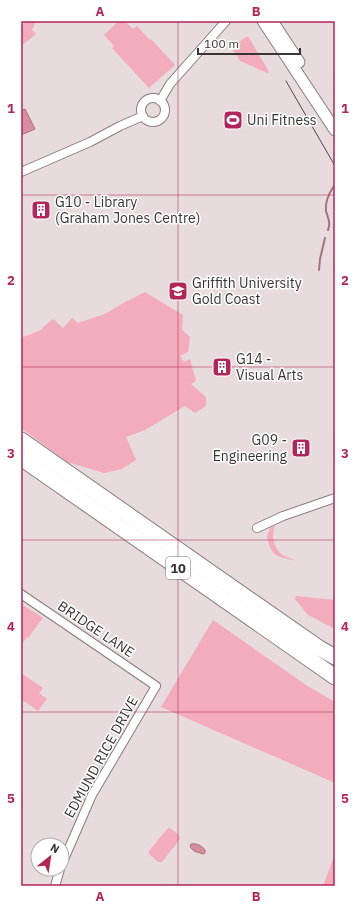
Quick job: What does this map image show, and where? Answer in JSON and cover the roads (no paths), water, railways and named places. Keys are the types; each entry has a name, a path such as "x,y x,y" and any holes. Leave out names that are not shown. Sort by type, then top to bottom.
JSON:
{"highway":[{"name":"10","path":"21,440 335,657"},
{"name":"10","path":"21,458 335,677"}],"street":[{"path":"160,101 170,84 226,21"},
{"path":"213,36 234,21"},
{"path":"263,21 335,130"},
{"path":"272,21 335,118"},
{"path":"152,99 163,103 165,111 160,120 152,122 148,121 143,116 142,108 145,102 152,99"},
{"path":"21,172 90,142 143,116"},
{"path":"257,528 283,516 335,498"},
{"name":"BRIDGE LANE","path":"21,594 156,686"},
{"name":"EDMUND RICE DRIVE","path":"70,846 92,795 156,686"}],"waterway":[{"path":"328,230 329,223 326,204 334,186"},
{"path":"319,270 325,238"}],"tram line":[{"path":"286,81 335,166"}],"place":[{"name":"Uni Fitness","path":"233,120"},
{"name":"G10 - Library (Graham Jones Centre)","path":"41,210"},
{"name":"Griffith University Gold Coast","path":"178,291"},
{"name":"G14 - Visual Arts","path":"222,367"},
{"name":"G09 - Engineering","path":"301,448"}]}
